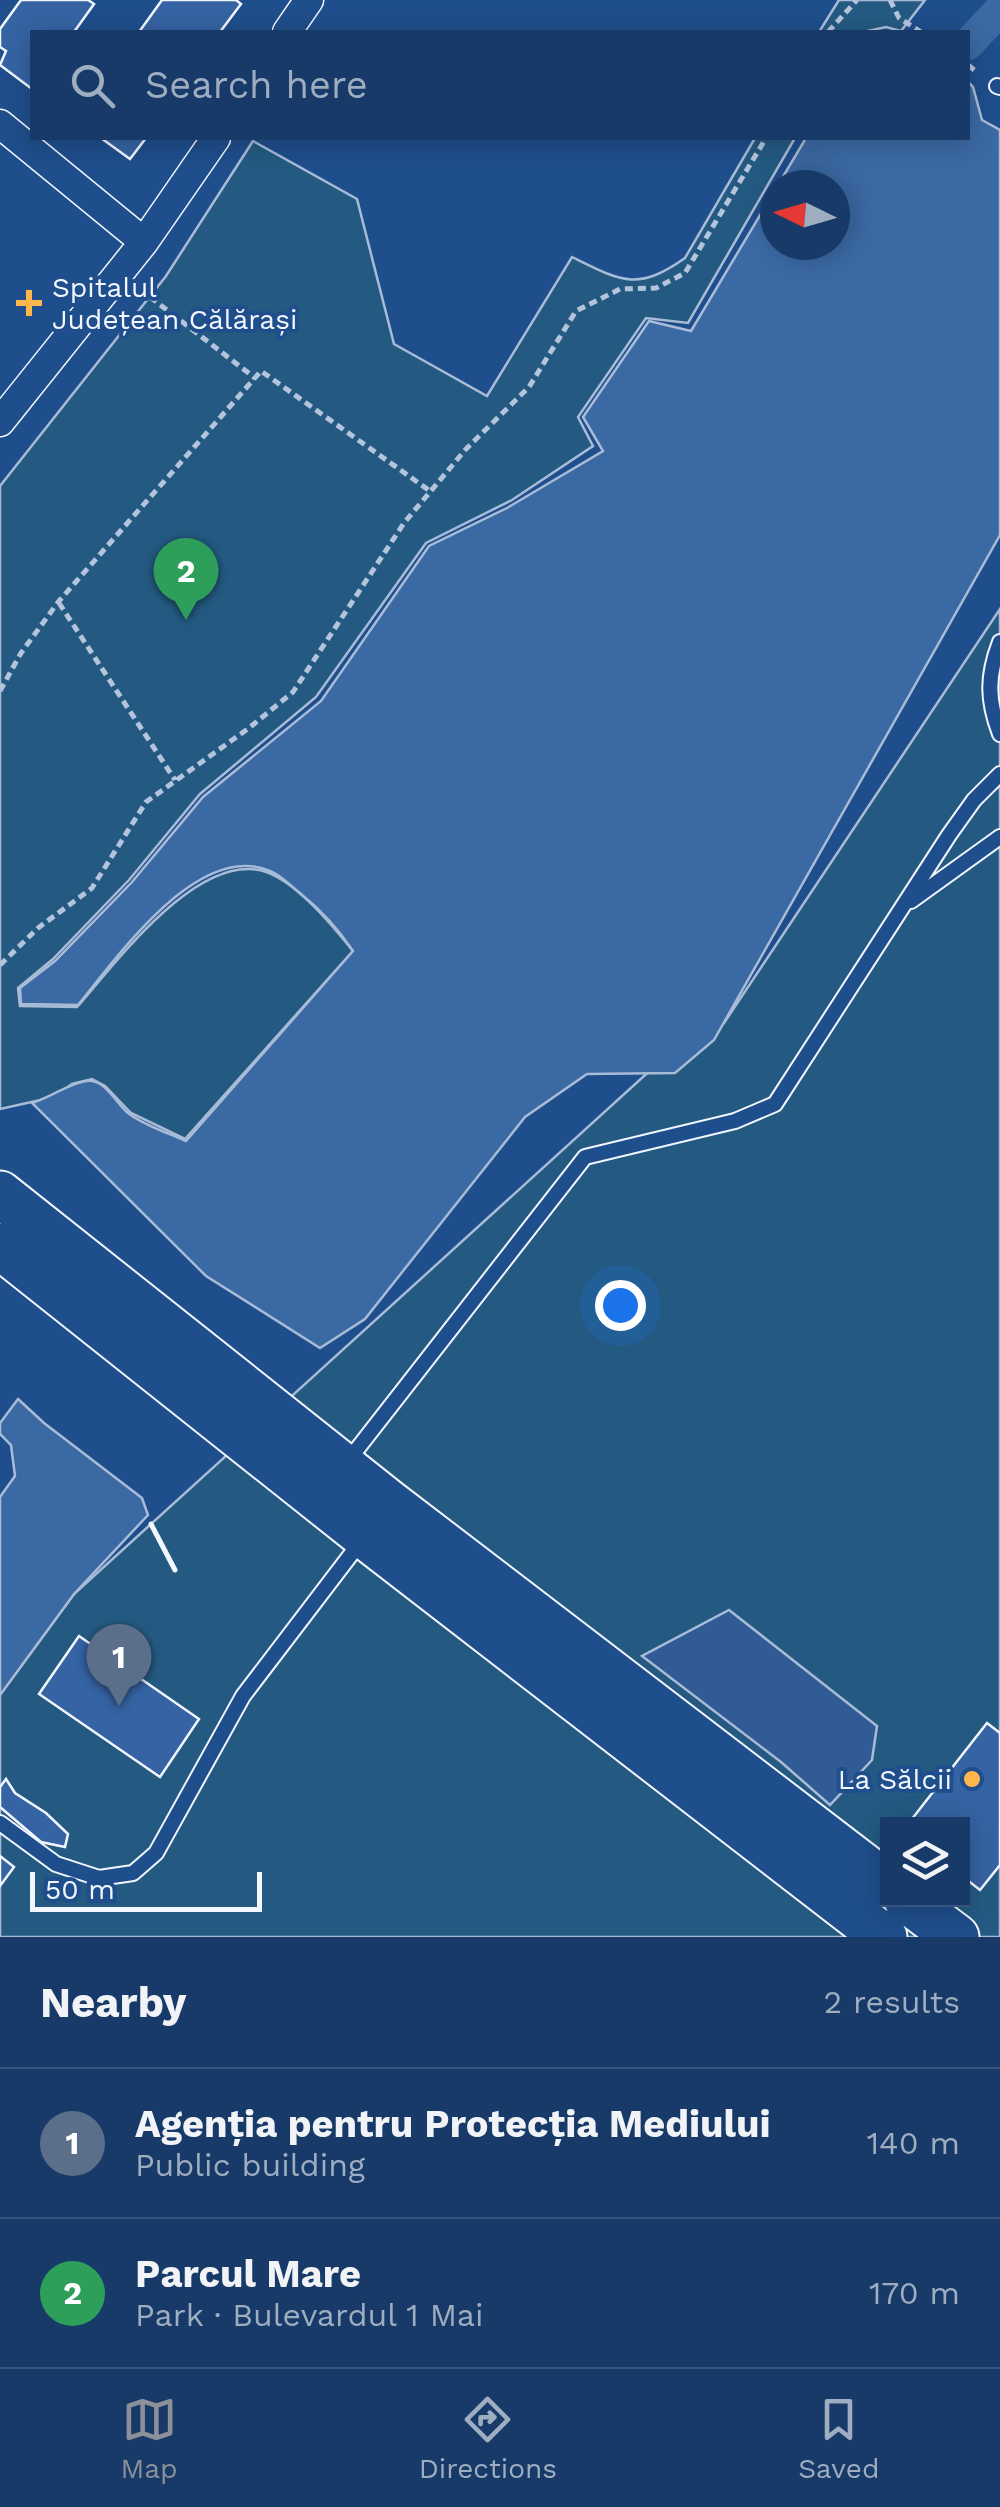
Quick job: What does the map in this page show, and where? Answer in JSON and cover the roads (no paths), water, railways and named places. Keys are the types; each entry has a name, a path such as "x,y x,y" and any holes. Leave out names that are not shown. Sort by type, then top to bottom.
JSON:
{"main road":[{"path":"0,1194 344,1467 377,1520 884,1937"},
{"path":"0,1246 880,1879"},
{"path":"916,1907 956,1937"}],"street":[{"path":"288,30 309,0"},
{"path":"0,124 144,242"},
{"path":"0,422 144,242 215,140"}],"lane":[{"path":"1000,642 990,668 988,693 1000,734"},
{"path":"1000,773 1000,788"},
{"path":"344,1467 586,1156 735,1121 775,1104 974,800 1000,773"},
{"path":"906,904 1000,836"},
{"path":"0,1823 56,1864 100,1878 133,1874 156,1853 244,1696 377,1520"}],"waterway":[{"path":"970,42 1000,10"}],"place":[{"name":"Spitalul Județean Călărași","path":"29,303"},
{"name":"Parcul Mare","path":"186,620"},
{"name":"Agenția pentru Protecția Mediului","path":"119,1706"},
{"name":"La Sălcii","path":"972,1779"}]}
